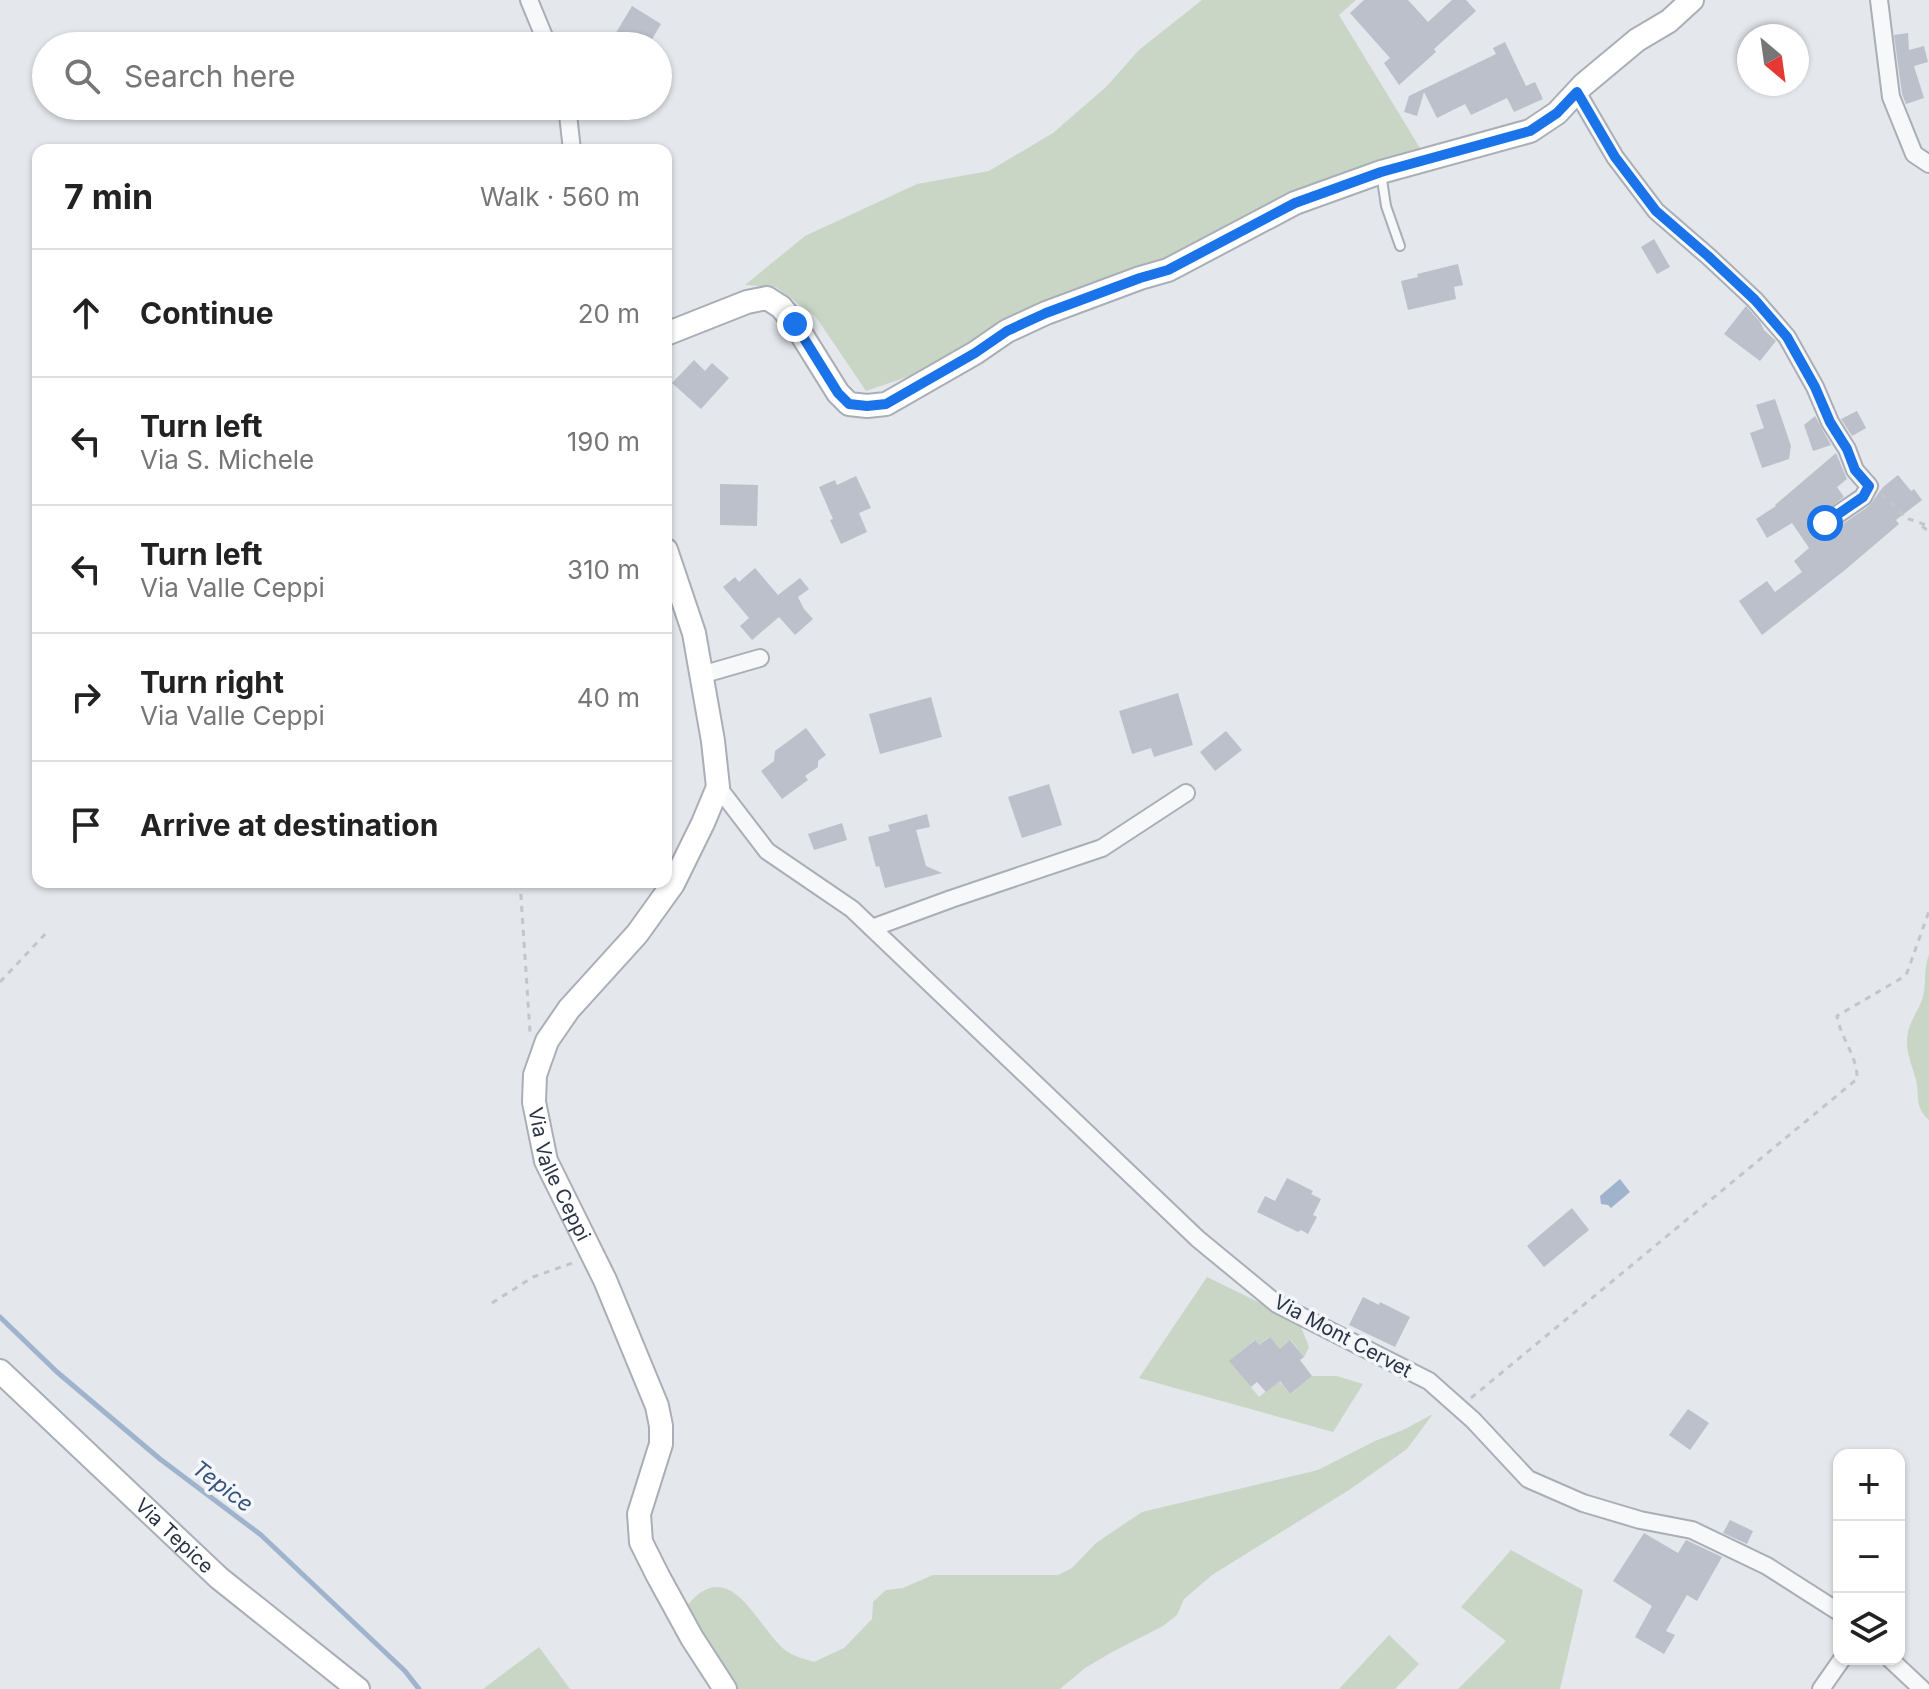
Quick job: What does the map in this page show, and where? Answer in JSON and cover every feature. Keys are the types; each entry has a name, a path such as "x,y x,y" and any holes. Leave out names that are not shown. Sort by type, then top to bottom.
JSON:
{"street":[{"path":"529,0 542,32"},
{"path":"672,332 747,302 767,298 781,307 795,324 838,393 849,404 886,404 1007,331 1046,313 1168,270 1295,203 1381,172 1530,131 1557,113 1637,40 1669,21 1692,0"},
{"path":"1879,0 1891,97 1914,154 1929,164"},
{"path":"1577,92 1615,157 1656,211 1755,300 1787,337 1847,449 1855,470 1869,486 1863,497 1825,523"},
{"path":"569,120 571,144"},
{"name":"Via Valle Ceppi","path":"672,568 694,633 718,787 672,885"},
{"path":"701,675 760,658"},
{"name":"Via Mont Cervet","path":"718,787 767,851 852,909 1198,1239 1277,1304 1429,1381 1473,1420 1528,1479 1583,1503 1640,1520 1692,1530 1767,1566 1833,1608"},
{"path":"872,928 1102,848 1186,793"},
{"name":"Via Valle Ceppi","path":"670,888 637,934 569,1009 547,1041 535,1075 534,1102 546,1161 593,1255 657,1406 661,1444 639,1514 641,1542 692,1638 725,1689"},
{"name":"Via Tepice","path":"0,1371 219,1578 358,1689"},
{"path":"1821,1689 1838,1665"},
{"path":"1896,1665 1922,1689"}],"lane":[{"path":"1381,172 1386,206 1400,246"}],"path":[{"path":"1869,486 1882,494 1906,518 1929,526"},
{"path":"1919,523 1929,532"},
{"path":"520,888 530,1032 541,1057"},
{"path":"1459,1408 1857,1079 1857,1071 1837,1018 1839,1013 1907,973 1929,911"},
{"path":"0,982 48,931"},
{"path":"492,1303 533,1277 593,1255"}],"green space":[{"path":"1202,0 1356,0 1339,15 1423,153 1167,262 1000,324 910,376 866,391 816,317 776,287 745,285 805,236 917,184 989,171 1053,133 1106,87 1139,50"},
{"path":"1929,955 1929,1120 1919,1106 1907,1039 1909,1027 1923,997"},
{"path":"1207,1277 1299,1322 1309,1347 1304,1357 1291,1340 1280,1349 1269,1337 1259,1345 1254,1340 1230,1361 1259,1397 1279,1381 1290,1394 1312,1376 1337,1376 1363,1384 1333,1432 1139,1378"},
{"path":"1433,1414 1407,1449 1349,1490 1212,1575 1184,1599 1177,1615 1163,1626 1085,1668 1060,1689 736,1689 686,1607 702,1592 716,1587 729,1590 753,1611 785,1650 814,1662 844,1648 872,1619 873,1602 886,1590 903,1588 933,1575 1058,1575 1072,1568 1096,1543 1142,1512 1318,1470"},
{"path":"1511,1550 1583,1590 1560,1689 1458,1689 1506,1641 1461,1607"},
{"path":"1389,1635 1419,1664 1395,1689 1339,1689"},
{"path":"539,1647 570,1689 483,1689"}],"water":[{"path":"1620,1179 1630,1192 1611,1208 1601,1204 1600,1196"}],"building":[{"path":"1364,0 1408,0 1428,22 1452,0 1466,0 1476,11 1399,85 1384,63 1390,58 1350,13"},
{"path":"632,6 661,24 656,32 616,32"},
{"path":"1908,33 1909,50 1924,46 1928,62 1914,66 1924,98 1906,104 1894,35"},
{"path":"1505,42 1526,86 1535,82 1543,99 1514,112 1507,98 1471,115 1465,104 1437,118 1424,92 1417,116 1404,112 1409,96 1496,54 1493,48"},
{"path":"1654,239 1670,267 1657,274 1641,247"},
{"path":"1458,264 1463,285 1454,287 1456,299 1408,310 1401,281"},
{"path":"1746,306 1776,341 1760,361 1724,334"},
{"path":"694,360 705,371 712,363 729,378 701,409 672,383"},
{"path":"1775,399 1791,446 1789,459 1762,468 1750,433 1764,428 1756,405"},
{"path":"1857,411 1866,428 1852,436 1841,419"},
{"path":"1815,416 1831,445 1813,451 1804,425"},
{"path":"1836,453 1847,479 1837,487 1844,497 1816,518 1814,525 1820,532 1831,532 1869,506 1883,487 1898,475 1922,500 1896,520 1899,524 1845,570 1762,635 1739,601 1767,581 1775,592 1802,572 1794,561 1809,548 1792,523 1767,538 1756,519 1776,506"},
{"path":"856,476 871,508 859,513 867,532 841,544 819,487 835,480 837,485"},
{"path":"720,484 758,485 757,526 720,525"},
{"path":"755,568 778,595 800,578 809,589 798,597 813,619 795,635 779,617 752,640 740,626 749,618 723,587 735,577 739,582"},
{"path":"1178,693 1193,745 1154,757 1151,748 1132,754 1119,711"},
{"path":"931,697 942,737 880,754 869,714"},
{"path":"806,728 826,755 818,761 818,767 805,776 808,780 782,799 761,771 774,761 775,751"},
{"path":"1226,731 1242,750 1215,771 1200,752"},
{"path":"1049,784 1062,825 1022,838 1008,797"},
{"path":"927,814 930,827 916,830 926,866 942,873 885,888 868,837 890,831 888,825"},
{"path":"842,823 847,840 814,850 808,834"},
{"path":"1287,1178 1313,1191 1311,1194 1321,1199 1313,1215 1317,1217 1308,1234 1257,1212 1265,1196 1275,1201"},
{"path":"1572,1208 1589,1230 1544,1267 1527,1246"},
{"path":"1363,1297 1410,1317 1395,1347 1349,1325"},
{"path":"1270,1337 1280,1349 1290,1340 1304,1357 1300,1360 1312,1376 1290,1394 1280,1381 1266,1392 1257,1382 1251,1387 1229,1361 1255,1340 1259,1345"},
{"path":"1688,1409 1709,1423 1690,1450 1669,1435"},
{"path":"1730,1520 1753,1531 1747,1544 1723,1533"},
{"path":"1644,1533 1678,1553 1686,1540 1722,1557 1697,1601 1687,1595 1666,1631 1675,1635 1664,1654 1635,1637 1652,1606 1613,1581"}],"waterway":[{"name":"Tepice","path":"0,1317 57,1372 160,1459 261,1535 405,1671 419,1689"}],"route":[{"path":"795,324 838,393 849,404 886,404 1007,331 1046,313 1168,270 1295,203 1381,172 1530,131 1557,113 1577,92 1615,157 1656,211 1755,300 1787,337 1847,449 1855,470 1869,486 1863,497 1825,523"}]}
